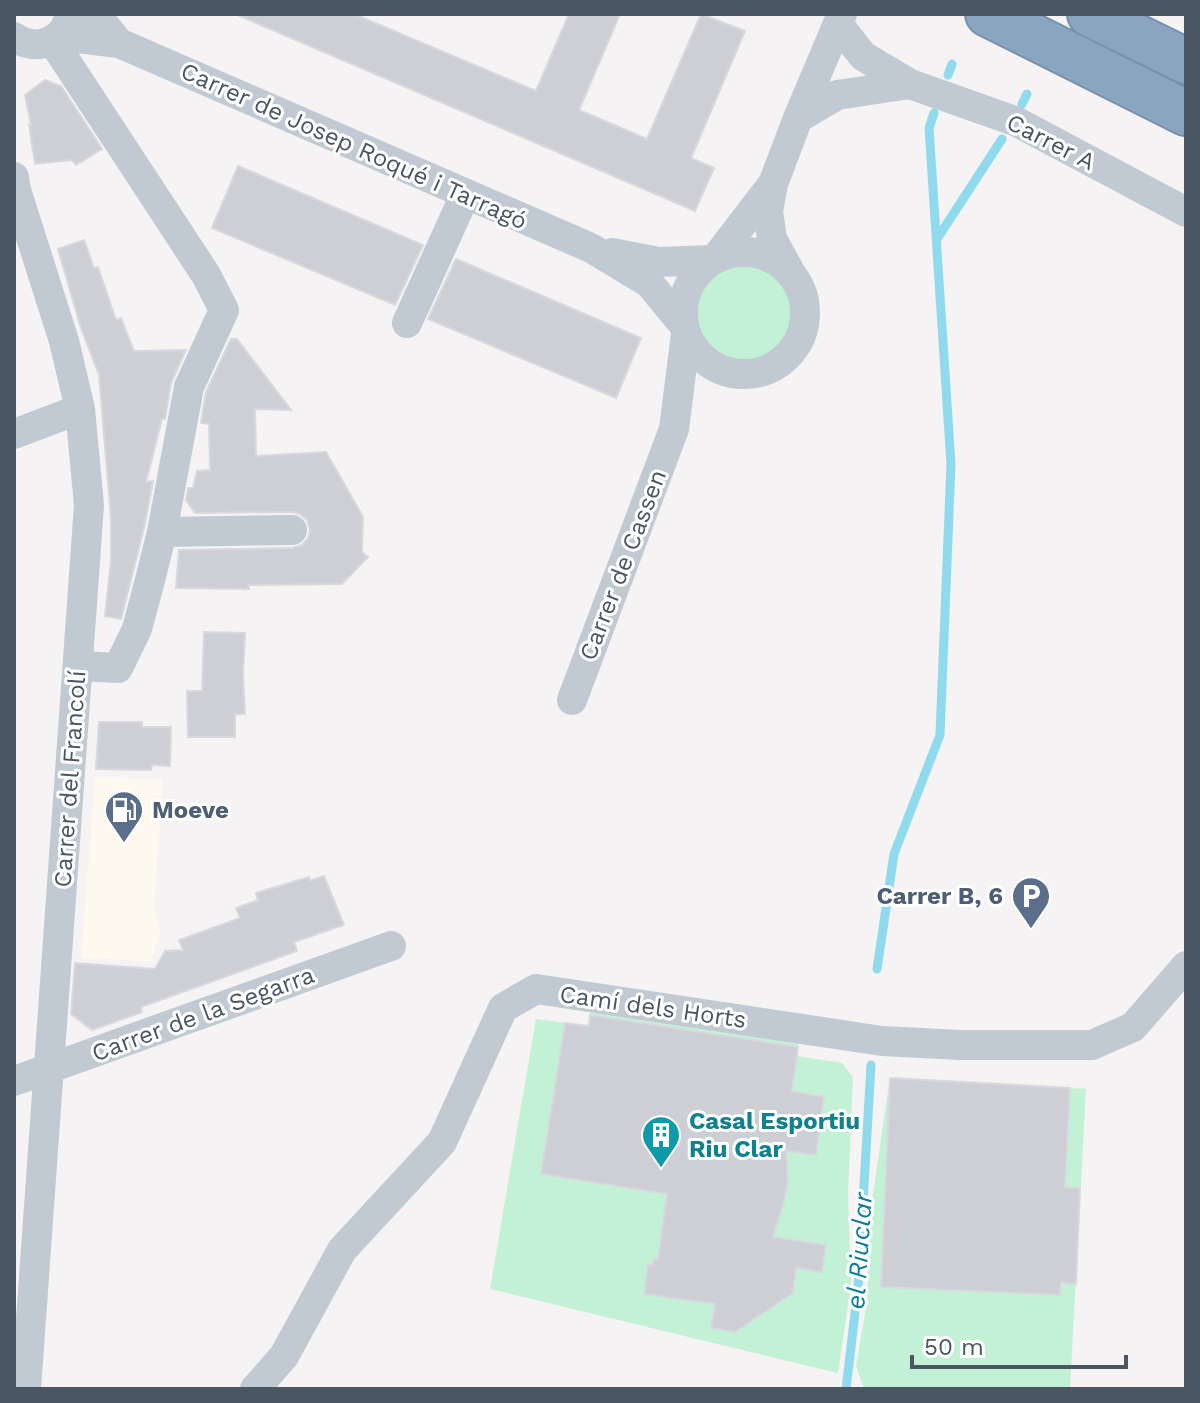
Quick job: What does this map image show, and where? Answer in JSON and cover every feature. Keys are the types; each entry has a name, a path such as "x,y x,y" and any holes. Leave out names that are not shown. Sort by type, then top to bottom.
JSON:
{"highway":[{"path":"988,14 1186,113"},
{"path":"1090,14 1186,61"}],"street":[{"path":"94,14 119,43"},
{"path":"773,184 714,259 694,277 684,299 685,329 695,351 709,363 726,371 745,374 765,370 782,360 796,346 803,327 805,308 800,288 772,239 768,211 773,184 840,19"},
{"name":"Carrer A","path":"840,19 863,56 910,84 1015,121 1186,212"},
{"path":"40,39 119,43"},
{"path":"40,39 206,275 224,310 189,387 162,532 137,629 118,668 78,666"},
{"name":"Carrer de Josep Roqué i Tarragó","path":"119,43 591,248 649,283 685,329"},
{"name":"Carrer A","path":"798,118 837,95 910,84"},
{"name":"Carrer del Francolí","path":"14,177 64,341 80,409 89,505 26,1389"},
{"path":"407,323 465,195"},
{"name":"Carrer de Josep Roqué i Tarragó","path":"591,248 659,262 714,259"},
{"path":"714,259 735,252 755,252 774,259 790,272"},
{"name":"Carrer de Cassen","path":"674,429 685,329"},
{"name":"Carrer de Cassen","path":"572,700 674,429 703,387 726,371"},
{"path":"14,434 80,409"},
{"path":"162,532 292,530"},
{"name":"Carrer de la Segarra","path":"14,1081 391,946"},
{"name":"Camí dels Horts","path":"255,1389 284,1356 342,1250 442,1142 503,1008 536,989 882,1041 960,1045 1092,1045 1133,1027 1186,966"}],"shaded area":[{"name":"Moeve","path":"95,778 163,779 154,909 161,933 150,962 81,957"}],"green space":[{"path":"745,266 763,270 778,280 788,295 792,313 788,331 778,346 763,356 745,360 727,356 712,346 702,331 698,313 702,295 712,280 727,270"},
{"path":"591,1008 799,1041 797,1056 842,1063 853,1077 848,1192 851,1285 838,1373 490,1289 536,1019 588,1026"},
{"path":"890,1078 1086,1089 1070,1389 864,1389 856,1366 867,1302 870,1214"}],"building":[{"path":"235,14 354,14 536,91 569,14 620,14 579,110 647,139 701,14 745,31 691,158 714,168 695,211"},
{"path":"45,80 61,86 102,149 76,165 72,160 35,164 25,95"},
{"path":"238,166 423,245 395,305 212,228"},
{"path":"84,240 94,268 98,267 116,320 121,318 134,351 186,350 171,383 165,419 162,419 146,482 153,481 121,619 105,616 111,560 111,519 99,375 81,328 58,249"},
{"path":"456,259 641,338 616,398 428,319"},
{"path":"231,339 237,339 291,410 255,409 256,456 326,452 363,517 362,552 368,557 342,584 248,585 249,589 176,588 179,550 292,548 302,545 310,530 307,520 292,512 195,513 186,500 197,471 210,470 209,424 201,423 206,392"},
{"path":"204,632 245,633 245,714 235,714 235,737 188,737 187,691 202,691"},
{"path":"99,722 142,722 142,727 171,727 170,766 152,765 151,770 96,769"},
{"path":"324,876 344,925 294,942 297,951 141,1007 142,1012 92,1030 71,1014 75,963 155,969 165,951 183,950 179,940 240,918 236,908 258,900 256,893 309,877 310,881"},
{"name":"Casal Esportiu Riu Clar","path":"590,1015 798,1047 792,1091 824,1097 816,1155 786,1151 788,1180 773,1237 826,1245 822,1272 796,1268 793,1293 735,1332 711,1328 715,1304 644,1294 648,1265 658,1259 667,1194 541,1174 565,1023 589,1026"},
{"path":"890,1078 1070,1088 1065,1187 1080,1188 1076,1284 1061,1282 1060,1295 881,1287"}],"waterway":[{"path":"948,75 952,64"},
{"path":"1022,104 1027,94"},
{"path":"877,969 894,854 940,735 951,464 929,128 934,113"},
{"path":"937,239 1002,139"},
{"name":"el Riuclar","path":"846,1389 858,1288 871,1065"}],"place":[{"name":"Moeve","path":"124,844"},
{"name":"Carrer B, 6","path":"1031,930"},
{"name":"Casal Esportiu Riu Clar","path":"661,1169"}]}
